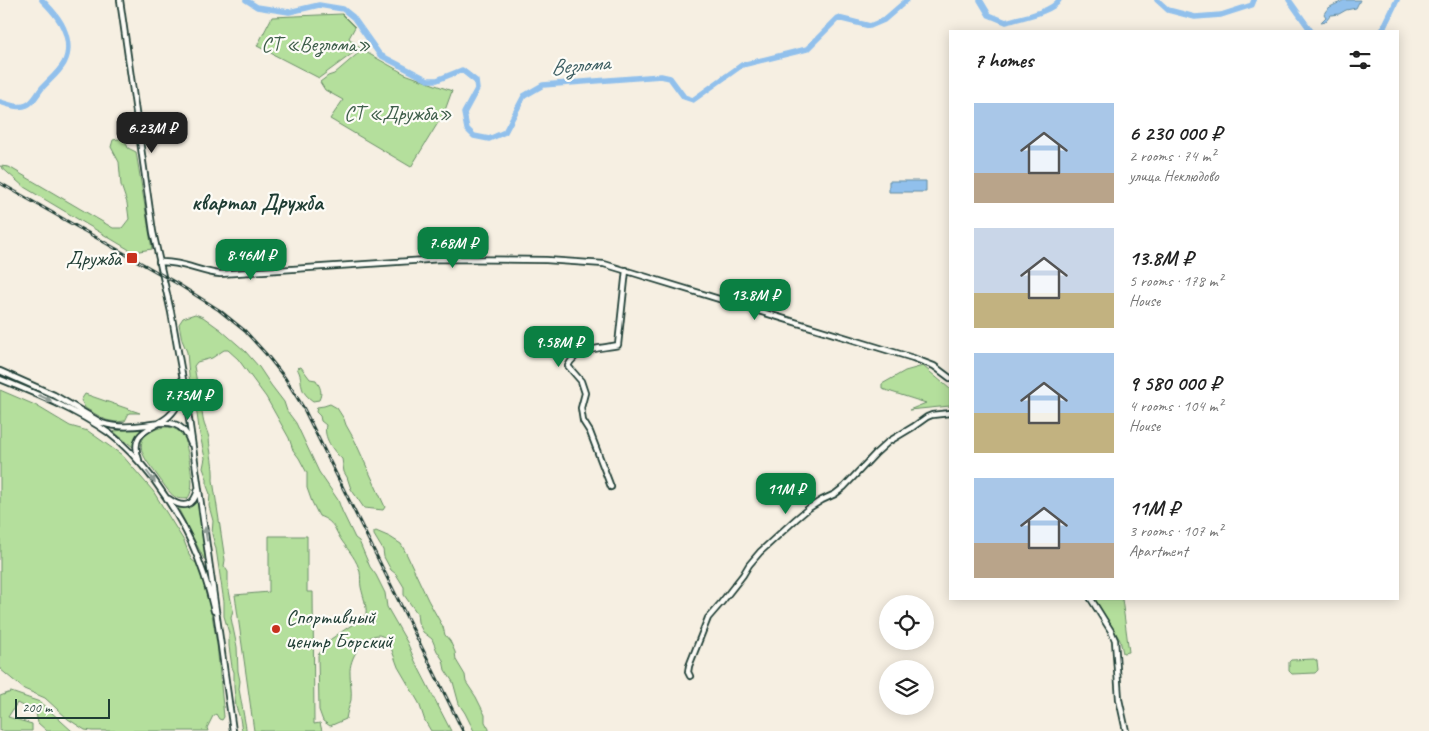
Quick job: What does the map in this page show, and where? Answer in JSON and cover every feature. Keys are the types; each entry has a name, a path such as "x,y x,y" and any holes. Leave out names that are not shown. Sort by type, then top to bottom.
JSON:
{"street":[{"path":"120,0 150,208 181,369 194,452 234,731"},
{"path":"160,262 174,262 210,273 220,274 410,261 468,259 554,260 604,264 913,358 934,366 949,377"},
{"path":"611,487 590,432 583,421 581,408 585,392 580,381 568,366 571,360 588,350 618,345 626,270"},
{"path":"140,463 137,452 138,440 143,433 170,416 179,402 182,390 181,369"},
{"path":"0,371 54,395 102,424 129,426 171,423 180,427 189,437 194,452"},
{"path":"0,379 51,401 95,425 110,434 140,463 166,497 183,525 199,558 208,582 219,634"},
{"path":"690,676 688,666 708,618 760,552 806,510 844,487 876,452 888,442 913,428 927,417 949,413"},
{"path":"166,497 179,505 188,504 194,499 198,487"},
{"path":"1093,600 1115,640 1120,699 1126,731"}],"green space":[{"name":"СТ «Везлома»","path":"342,14 355,27 349,38 360,48 319,78 257,46 272,17"},
{"name":"СТ «Дружба»","path":"362,50 405,74 452,91 444,113 411,167 330,119 343,100 325,90 320,82 334,74"},
{"path":"124,138 128,148 136,152 152,249 133,252 24,187 0,166 9,167 113,228 122,228 129,219 127,203 121,185 119,162 111,147 113,140"},
{"path":"195,314 203,317 221,330 245,351 284,402 319,472 338,500 355,538 359,541 370,567 385,593 387,607 407,642 451,731 431,731 425,721 419,703 398,667 390,645 386,638 379,635 373,636 363,643 352,661 350,667 351,700 346,719 330,726 323,721 319,710 318,655 331,639 366,614 359,568 333,526 319,516 307,488 307,473 266,397 238,359 228,350 224,350 212,358 197,362 194,366 204,422 209,438 225,560 224,566 228,572 228,586 233,610 231,618 237,647 239,689 246,728 246,731 242,731 236,707 229,633 224,616 224,602 212,534 213,521 209,506 210,494 203,468 205,458 196,407 191,399 187,352 182,340 179,324 183,318"},
{"path":"923,366 949,388 949,406 909,410 926,403 882,389 882,384 905,371"},
{"path":"301,367 310,379 316,380 320,387 319,400 313,401 304,393 297,368"},
{"path":"0,390 35,405 70,426 88,431 122,455 153,491 184,541 191,559 197,564 203,578 206,595 210,603 217,644 224,717 222,720 216,714 213,716 207,728 208,731 85,730 68,719 45,698 24,689 0,669"},
{"path":"85,394 140,413 129,413 125,421 106,420 85,408 81,400"},
{"path":"330,404 337,408 355,441 385,507 383,510 364,508 351,489 344,472 342,459 330,444 325,430 326,425 321,421 320,416 316,412 317,407"},
{"path":"165,427 176,430 185,438 192,479 192,487 187,499 176,498 170,493 147,461 142,450 141,444 149,432"},
{"path":"140,428 133,447 114,432 115,431"},
{"path":"198,501 206,559 204,559 178,508 189,508"},
{"path":"376,531 401,544 443,627 445,635 450,641 456,660 465,675 466,682 485,715 485,722 489,731 474,731 459,704 453,682 445,670 443,660 432,639 423,632 418,622 417,613 404,595 404,587 384,557 383,550 374,535"},
{"name":"Спортивный центр Борский","path":"269,536 307,536 307,592 313,592 314,724 320,723 322,731 254,731 235,595 269,592"},
{"path":"1096,600 1122,600 1129,652 1123,653 1120,640"},
{"path":"1314,659 1317,661 1318,670 1315,673 1292,674 1289,671 1289,662 1291,660"},
{"path":"11,692 40,702 72,731 47,731 38,723 36,713 17,703 8,717 32,724 32,731 0,731 0,696"}],"water":[{"path":"1344,0 1360,0 1356,8 1331,15 1326,21 1321,22 1326,17 1324,14 1328,9"},
{"path":"889,181 926,181 926,192 889,192"}],"waterway":[{"name":"Везлома","path":"0,102 17,106 29,104 62,67 65,61 68,47 66,33 58,18 42,0"},
{"name":"Везлома","path":"246,0 257,7 289,12 319,5 343,9 353,17 380,55 428,80 437,80 462,70 476,81 477,89 464,113 467,129 474,136 489,139 505,132 524,96 543,85 661,76 670,78 684,97 693,100 742,65 807,49 838,18 870,26 884,20 907,0"},
{"name":"Везлома","path":"980,0 989,15 1006,22 1043,11 1056,4 1059,0"},
{"name":"Везлома","path":"1157,0 1168,10 1195,17 1221,15 1252,5 1254,0"},
{"name":"Везлома","path":"1289,0 1310,30"},
{"name":"Везлома","path":"1382,30 1397,0"}],"railway":[{"path":"0,183 178,284 219,310 245,331 266,354 285,378 303,407 463,731"}],"place":[{"name":"Дружба","path":"132,258"},
{"name":"Спортивный центр Борский","path":"276,629"}],"district":[{"name":"квартал Дружба","path":"257,203"}]}
